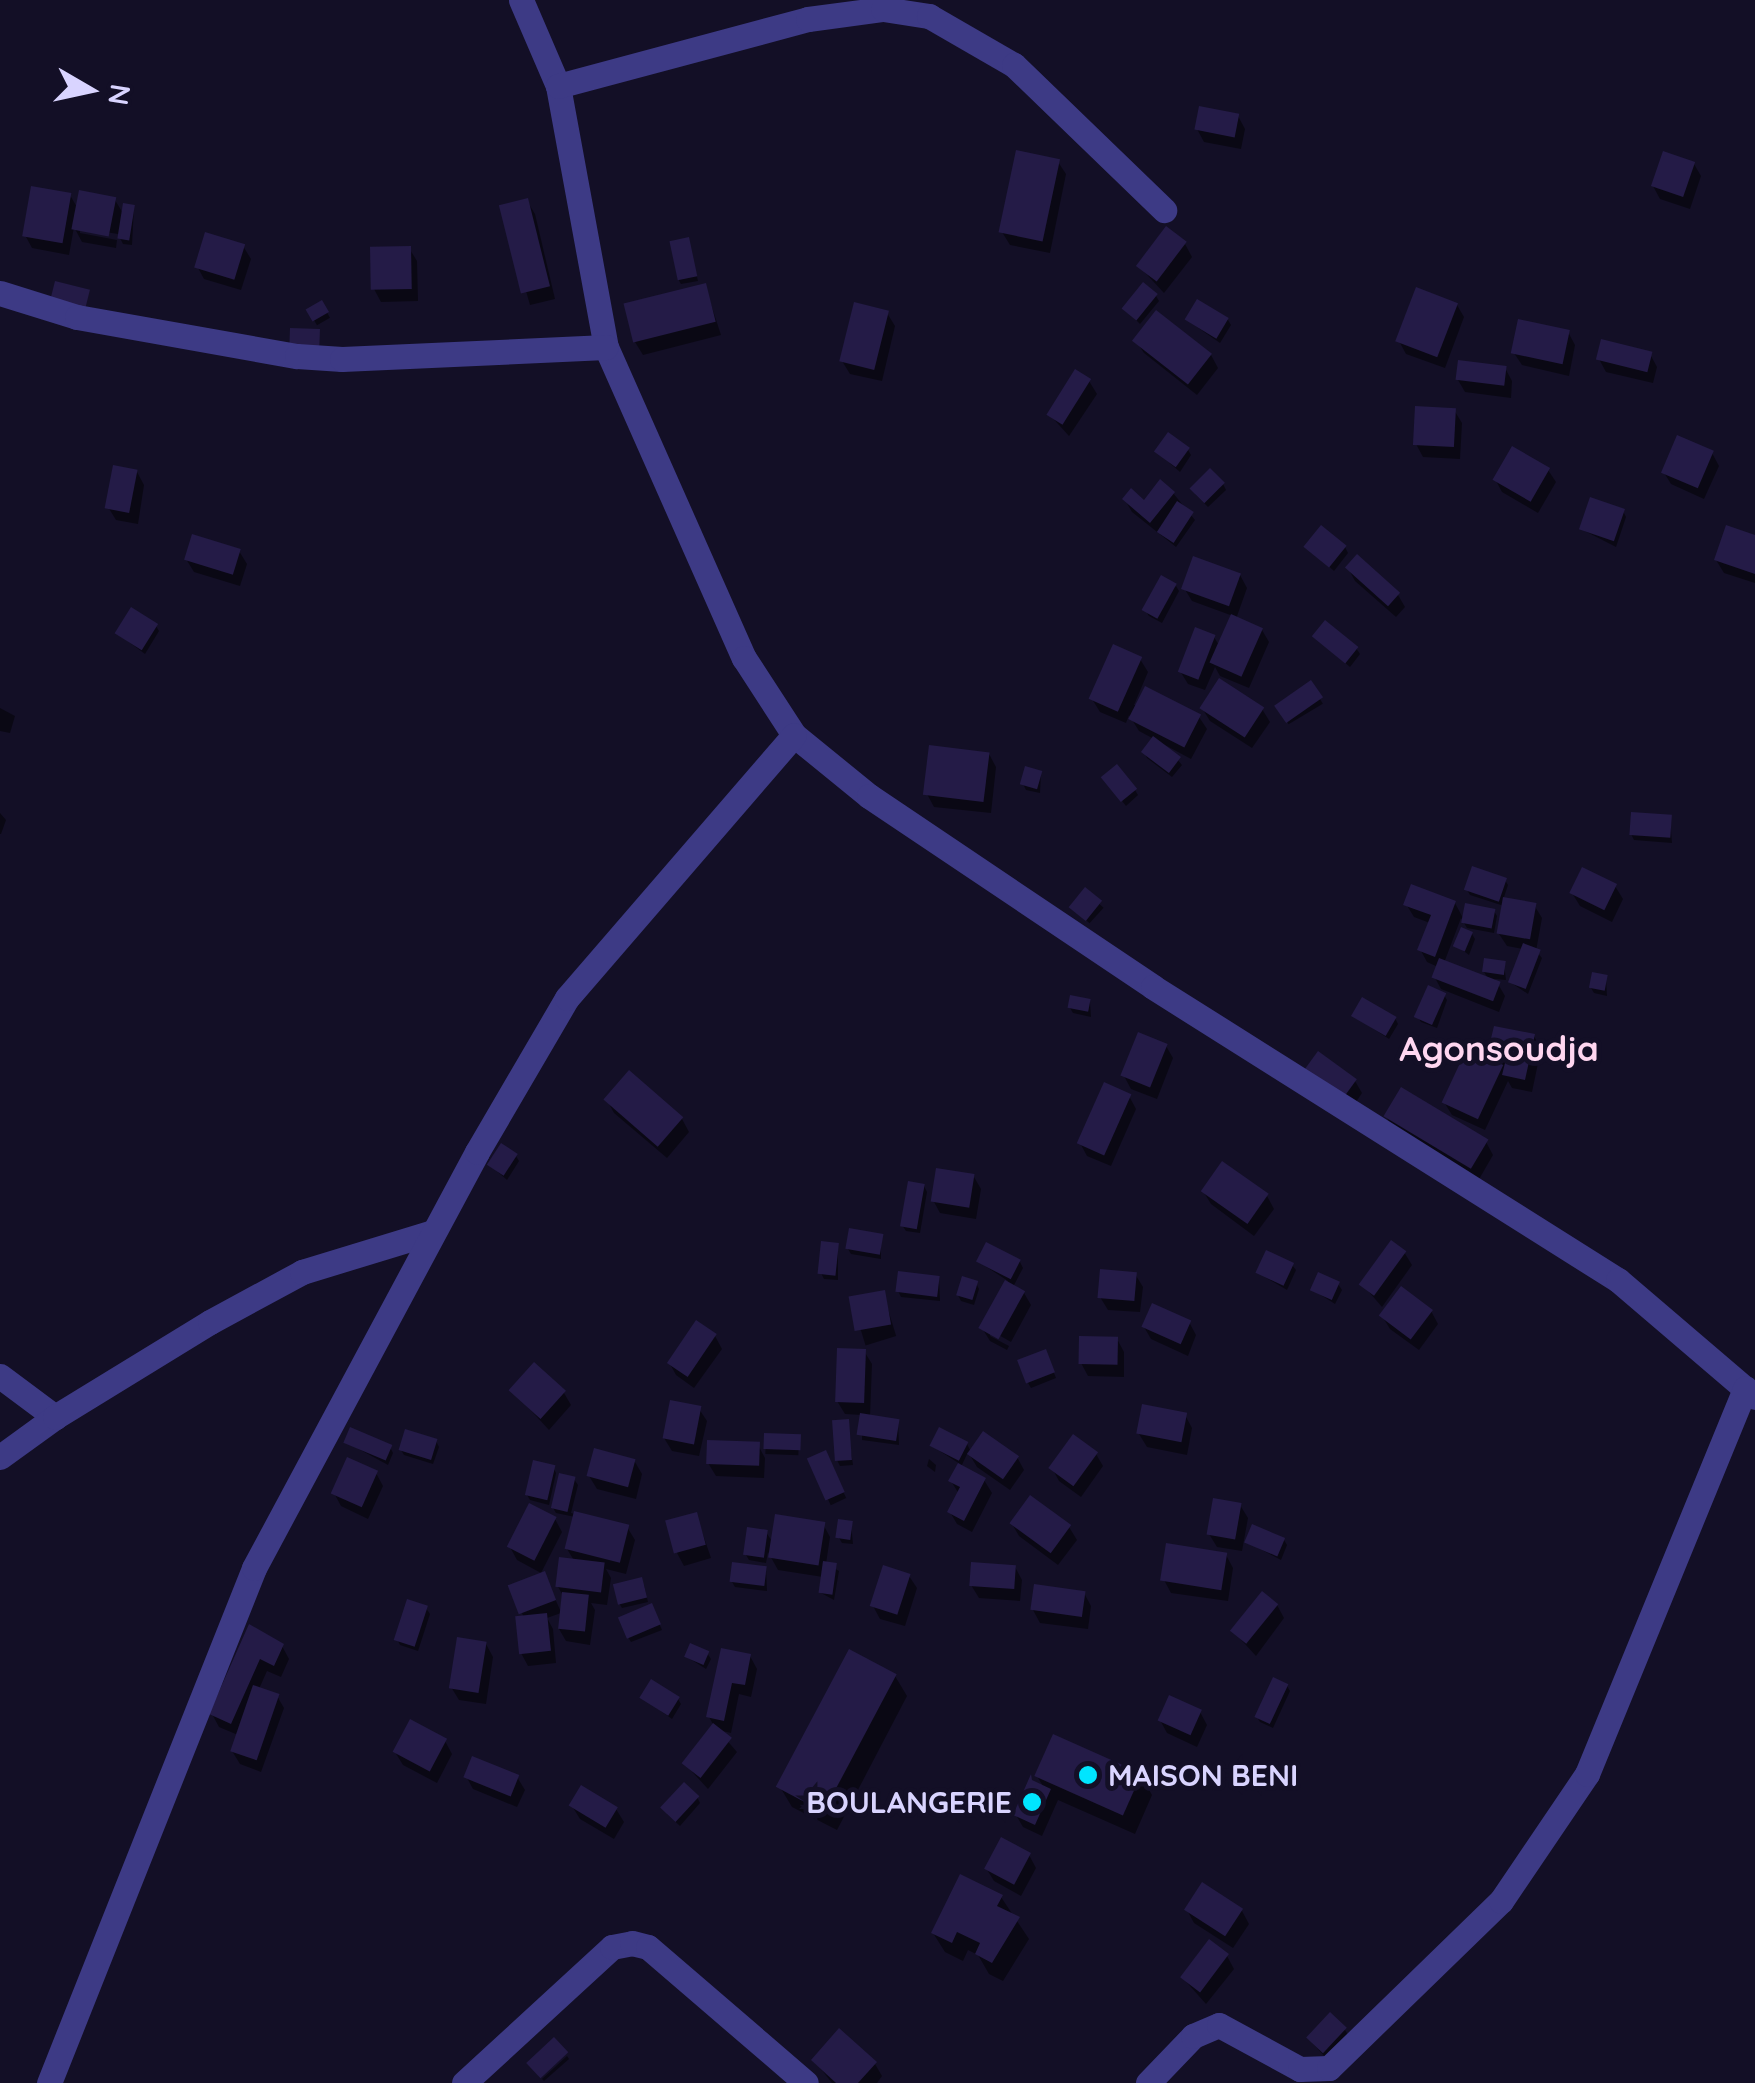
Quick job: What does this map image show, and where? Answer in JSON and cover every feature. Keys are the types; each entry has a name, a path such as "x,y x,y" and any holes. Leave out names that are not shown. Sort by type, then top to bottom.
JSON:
{"street":[{"path":"521,0 558,86 606,347 744,658 794,735 869,796 1152,987 1618,1280 1750,1393 1587,1774 1501,1902 1330,2068 1300,2069 1219,2026 1192,2036 1148,2083"},
{"path":"558,86 808,19 883,9 929,16 1014,65 1164,210"},
{"path":"0,293 76,317 297,356 342,358 606,347"},
{"path":"48,2083 254,1568 434,1232 568,998 794,735"},
{"path":"0,1458 55,1417 210,1322 302,1272 434,1232"},
{"path":"0,1376 55,1417"},
{"path":"464,2083 612,1947 632,1943 648,1947 806,2083"}],"building":[{"path":"1199,106 1239,114 1235,137 1194,130"},
{"path":"1016,150 1060,159 1043,242 999,232"},
{"path":"1663,151 1695,162 1683,197 1651,186"},
{"path":"31,186 71,193 63,243 22,236"},
{"path":"79,190 116,197 109,237 71,229"},
{"path":"528,198 550,286 521,294 499,205"},
{"path":"123,203 135,205 129,240 117,239"},
{"path":"1166,226 1187,242 1157,282 1136,266"},
{"path":"205,232 245,244 234,280 194,267"},
{"path":"689,237 697,276 678,280 669,241"},
{"path":"411,246 412,289 371,290 370,247"},
{"path":"55,281 90,290 84,315 49,306"},
{"path":"1143,282 1158,294 1136,320 1122,308"},
{"path":"706,283 716,322 633,342 624,304"},
{"path":"1416,287 1458,303 1437,357 1395,341"},
{"path":"1197,299 1229,318 1216,339 1185,320"},
{"path":"322,300 329,312 313,322 306,310"},
{"path":"854,302 889,311 874,370 839,361"},
{"path":"1156,310 1212,354 1188,384 1132,341"},
{"path":"1518,319 1570,330 1563,364 1511,353"},
{"path":"290,328 320,329 319,351 289,350"},
{"path":"1601,339 1652,352 1647,372 1596,359"},
{"path":"1458,360 1507,366 1504,386 1456,380"},
{"path":"1075,369 1091,379 1062,425 1046,415"},
{"path":"1415,406 1456,408 1454,447 1413,445"},
{"path":"1168,432 1190,448 1176,467 1154,451"},
{"path":"1677,435 1714,451 1698,488 1661,473"},
{"path":"1512,446 1550,468 1531,502 1492,480"},
{"path":"113,465 138,470 129,513 105,508"},
{"path":"1210,468 1225,483 1204,503 1189,489"},
{"path":"1160,479 1175,492 1150,523 1122,499 1131,488 1144,500"},
{"path":"1590,497 1625,509 1614,541 1579,529"},
{"path":"1177,501 1194,512 1174,543 1157,532"},
{"path":"1321,525 1347,546 1329,568 1303,547"},
{"path":"1726,525 1755,535 1755,574 1714,560"},
{"path":"192,534 241,549 233,575 184,560"},
{"path":"1357,554 1400,593 1388,606 1345,567"},
{"path":"1193,556 1241,573 1229,606 1181,589"},
{"path":"1161,575 1177,584 1157,619 1142,610"},
{"path":"131,607 158,624 142,650 115,633"},
{"path":"1231,614 1263,628 1241,677 1209,662"},
{"path":"1325,620 1358,647 1345,663 1312,636"},
{"path":"1195,627 1216,635 1198,680 1178,672"},
{"path":"1113,644 1142,657 1118,712 1089,699"},
{"path":"1219,678 1264,707 1245,738 1199,708"},
{"path":"1311,680 1323,697 1286,723 1274,706"},
{"path":"1145,686 1201,715 1184,748 1128,719"},
{"path":"1153,736 1181,757 1169,773 1141,752"},
{"path":"929,745 990,752 983,802 923,795"},
{"path":"1117,764 1137,789 1121,802 1101,777"},
{"path":"1025,766 1042,771 1037,789 1020,784"},
{"path":"1631,812 1672,815 1670,838 1629,835"},
{"path":"1472,866 1507,878 1499,902 1464,890"},
{"path":"1582,867 1617,884 1604,910 1569,893"},
{"path":"1411,884 1456,901 1435,957 1417,950 1431,915 1403,905"},
{"path":"1085,887 1102,901 1086,921 1069,907"},
{"path":"1503,897 1536,903 1530,939 1497,933"},
{"path":"1465,903 1495,909 1492,929 1461,923"},
{"path":"1461,927 1473,932 1465,951 1453,946"},
{"path":"1523,943 1541,950 1526,989 1508,982"},
{"path":"1439,958 1501,982 1493,1001 1431,978"},
{"path":"1484,958 1506,961 1504,975 1482,972"},
{"path":"1592,972 1608,975 1605,991 1589,988"},
{"path":"1428,985 1446,993 1432,1025 1414,1017"},
{"path":"1070,995 1091,999 1088,1012 1068,1008"},
{"path":"1362,997 1397,1017 1386,1036 1351,1016"},
{"path":"1494,1026 1535,1034 1525,1080 1502,1075 1506,1059 1487,1055"},
{"path":"1138,1032 1168,1044 1150,1088 1120,1076"},
{"path":"1467,1048 1503,1065 1478,1119 1442,1102"},
{"path":"1318,1051 1357,1079 1342,1099 1303,1071"},
{"path":"629,1070 683,1117 658,1147 603,1099"},
{"path":"1104,1082 1131,1094 1104,1155 1077,1143"},
{"path":"1401,1087 1488,1140 1471,1169 1383,1116"},
{"path":"501,1143 518,1154 504,1176 487,1165"},
{"path":"1222,1161 1269,1194 1247,1224 1201,1191"},
{"path":"936,1168 975,1174 969,1208 931,1202"},
{"path":"908,1181 925,1184 917,1229 900,1226"},
{"path":"849,1228 883,1234 880,1255 845,1249"},
{"path":"1391,1240 1406,1251 1374,1296 1359,1284"},
{"path":"821,1241 839,1243 835,1276 818,1274"},
{"path":"986,1242 1021,1260 1011,1279 976,1262"},
{"path":"1266,1250 1294,1263 1284,1286 1255,1273"},
{"path":"1100,1269 1137,1272 1134,1301 1097,1298"},
{"path":"898,1271 940,1276 937,1297 895,1292"},
{"path":"1318,1272 1340,1282 1332,1300 1310,1290"},
{"path":"962,1276 978,1281 972,1300 956,1295"},
{"path":"1005,1280 1025,1291 998,1339 978,1328"},
{"path":"1401,1286 1433,1310 1411,1340 1379,1316"},
{"path":"885,1290 891,1324 855,1331 849,1296"},
{"path":"1152,1303 1191,1320 1181,1344 1141,1327"},
{"path":"696,1320 717,1334 688,1377 667,1363"},
{"path":"1079,1336 1118,1337 1118,1365 1079,1364"},
{"path":"837,1348 866,1349 864,1403 835,1402"},
{"path":"1046,1349 1055,1372 1026,1383 1017,1360"},
{"path":"534,1362 566,1391 541,1419 509,1390"},
{"path":"670,1400 701,1406 694,1444 663,1438"},
{"path":"1142,1404 1187,1413 1181,1442 1136,1433"},
{"path":"860,1413 900,1419 896,1441 857,1435"},
{"path":"849,1419 852,1460 835,1461 832,1420"},
{"path":"350,1427 392,1445 386,1461 343,1443"},
{"path":"939,1427 968,1442 959,1461 929,1446"},
{"path":"405,1429 438,1439 431,1460 399,1450"},
{"path":"983,1431 1019,1456 1003,1479 967,1454"},
{"path":"764,1433 801,1434 800,1450 763,1449"},
{"path":"1073,1434 1098,1452 1073,1486 1048,1468"},
{"path":"707,1440 760,1442 759,1466 706,1464"},
{"path":"594,1448 636,1459 628,1487 586,1476"},
{"path":"826,1450 845,1492 826,1501 807,1459"},
{"path":"347,1457 378,1471 362,1507 331,1494"},
{"path":"533,1460 555,1465 547,1500 525,1495"},
{"path":"958,1463 986,1478 964,1521 947,1512 960,1487 948,1481"},
{"path":"559,1473 576,1477 567,1512 551,1508"},
{"path":"1030,1495 1071,1525 1051,1553 1009,1523"},
{"path":"1213,1498 1242,1503 1235,1539 1207,1534"},
{"path":"529,1503 557,1517 534,1561 507,1547"},
{"path":"574,1511 629,1525 620,1563 565,1549"},
{"path":"697,1512 706,1545 674,1553 665,1521"},
{"path":"775,1514 825,1522 818,1565 768,1557"},
{"path":"838,1519 853,1521 850,1540 835,1538"},
{"path":"1252,1524 1285,1538 1277,1556 1244,1542"},
{"path":"747,1527 768,1530 764,1558 743,1555"},
{"path":"1166,1543 1227,1553 1221,1590 1160,1581"},
{"path":"559,1557 605,1563 601,1592 555,1587"},
{"path":"823,1561 837,1563 832,1595 819,1593"},
{"path":"732,1562 767,1566 764,1586 730,1582"},
{"path":"971,1562 1016,1565 1014,1589 969,1586"},
{"path":"883,1565 911,1574 897,1615 870,1606"},
{"path":"545,1571 556,1600 519,1614 508,1585"},
{"path":"642,1577 647,1597 618,1605 613,1584"},
{"path":"1034,1584 1085,1591 1082,1617 1030,1610"},
{"path":"1262,1591 1278,1604 1246,1644 1230,1631"},
{"path":"562,1592 589,1595 585,1632 558,1629"},
{"path":"407,1599 428,1606 415,1647 394,1640"},
{"path":"652,1603 661,1624 627,1639 618,1617"},
{"path":"547,1613 551,1651 519,1654 515,1616"},
{"path":"249,1624 284,1644 274,1666 260,1659 231,1724 209,1714"},
{"path":"457,1637 487,1642 478,1693 449,1688"},
{"path":"690,1643 709,1651 703,1665 684,1657"},
{"path":"721,1648 751,1654 745,1685 732,1683 724,1721 706,1717"},
{"path":"849,1649 897,1674 823,1812 776,1787"},
{"path":"1273,1677 1288,1684 1270,1724 1254,1717"},
{"path":"651,1679 680,1697 668,1716 639,1698"},
{"path":"253,1685 279,1694 257,1760 230,1751"},
{"path":"1169,1695 1202,1710 1190,1735 1158,1721"},
{"path":"410,1719 447,1739 430,1771 393,1752"},
{"path":"713,1723 732,1738 701,1778 682,1763"},
{"name":"MAISON BENI","path":"1053,1734 1142,1773 1123,1815 1034,1776"},
{"path":"472,1756 519,1775 511,1796 463,1777"},
{"name":"BOULANGERIE","path":"1031,1774 1032,1780 1051,1789 1035,1825 1013,1815"},
{"path":"684,1782 699,1796 675,1822 660,1808"},
{"path":"581,1785 618,1807 605,1828 569,1806"},
{"path":"1001,1837 1031,1853 1014,1885 984,1869"},
{"path":"960,1874 1003,1895 997,1906 1020,1917 992,1963 975,1954 980,1943 957,1932 952,1943 931,1933"},
{"path":"1202,1882 1243,1909 1225,1936 1184,1910"},
{"path":"1209,1939 1229,1954 1200,1992 1180,1977"},
{"path":"1330,2012 1347,2028 1323,2053 1306,2038"},
{"path":"839,2028 877,2062 858,2083 836,2083 811,2060"},
{"path":"554,2037 568,2052 541,2078 526,2063"}],"place":[{"name":"MAISON BENI","path":"1088,1775"},
{"name":"BOULANGERIE","path":"1032,1802"}],"district":[{"name":"Agonsoudja","path":"1499,1048"}]}
